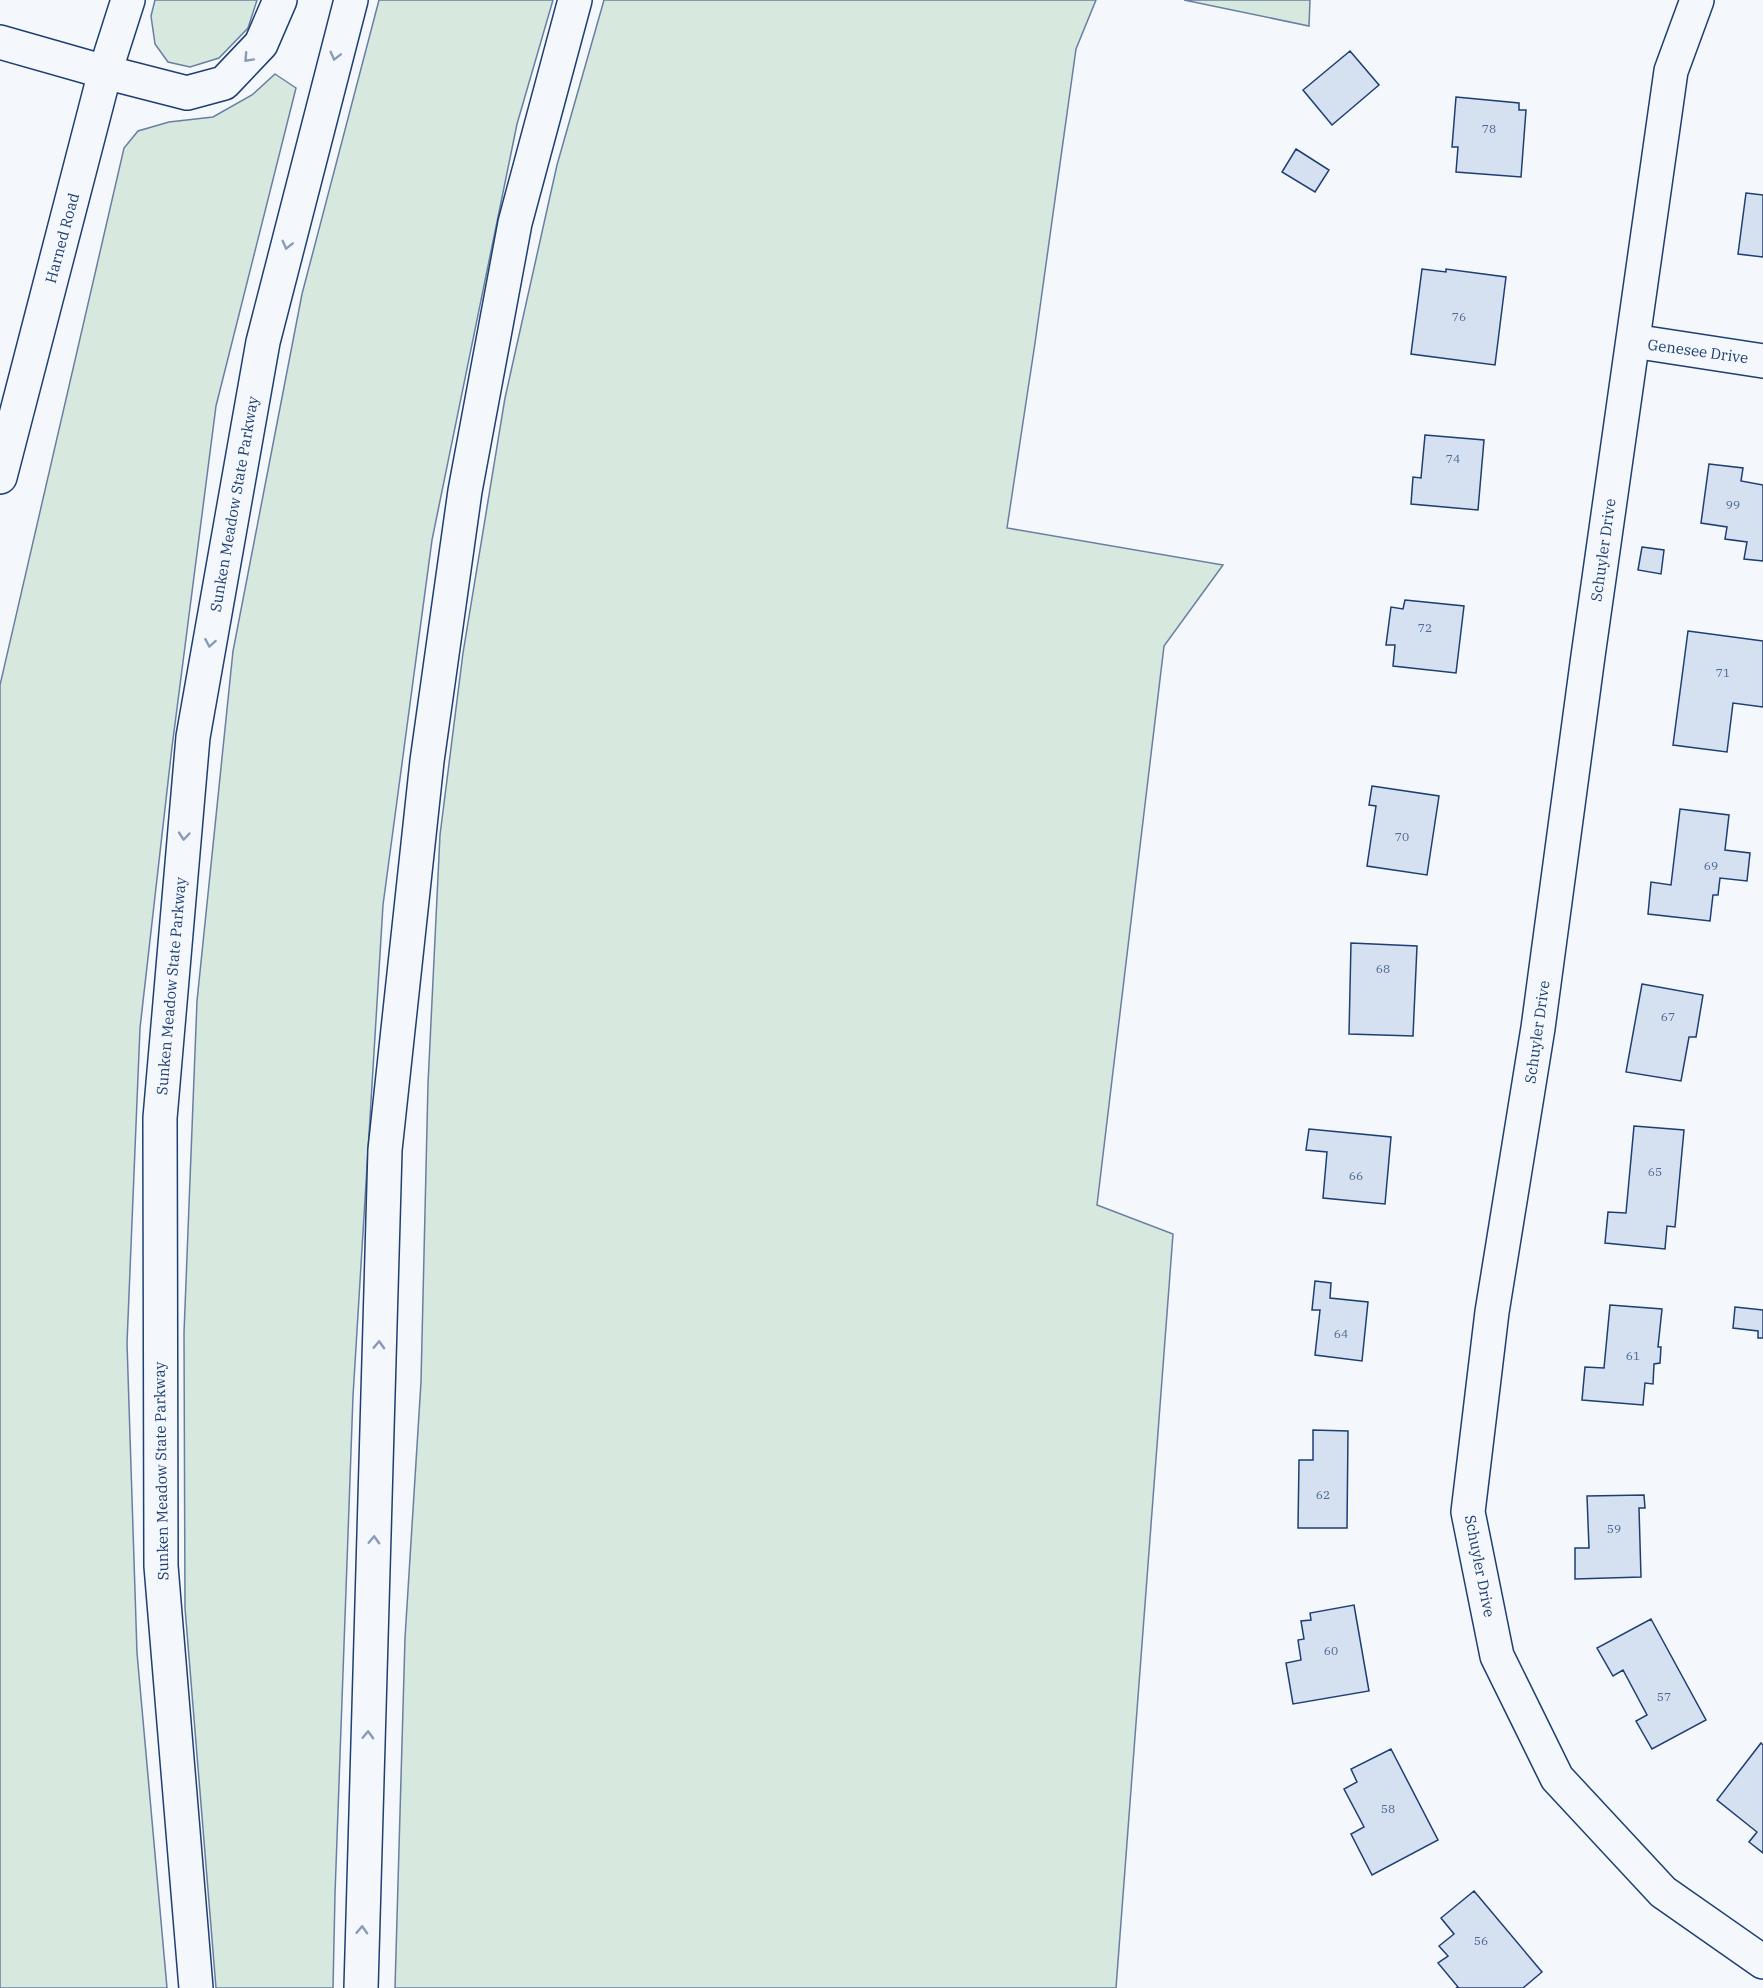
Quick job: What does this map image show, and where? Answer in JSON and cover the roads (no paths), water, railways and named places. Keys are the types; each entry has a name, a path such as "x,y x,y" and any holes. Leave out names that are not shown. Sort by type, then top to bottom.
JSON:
{"main road":[{"name":"Harned Road","path":"0,477 105,72 128,0"},
{"path":"0,42 187,93 224,83 261,44 280,0"},
{"name":"Sunken Meadow State Parkway","path":"196,1988 161,1566 160,1118 193,736 263,342 351,0"},
{"path":"361,1988 385,1150 429,749 465,491 515,223 575,0"},
{"name":"Schuyler Drive","path":"1697,0 1671,71 1538,1028 1492,1312 1468,1512 1497,1656 1557,1778 1663,1892 1763,1962"},
{"name":"Genesee Drive","path":"1633,342 1763,361"}]}
